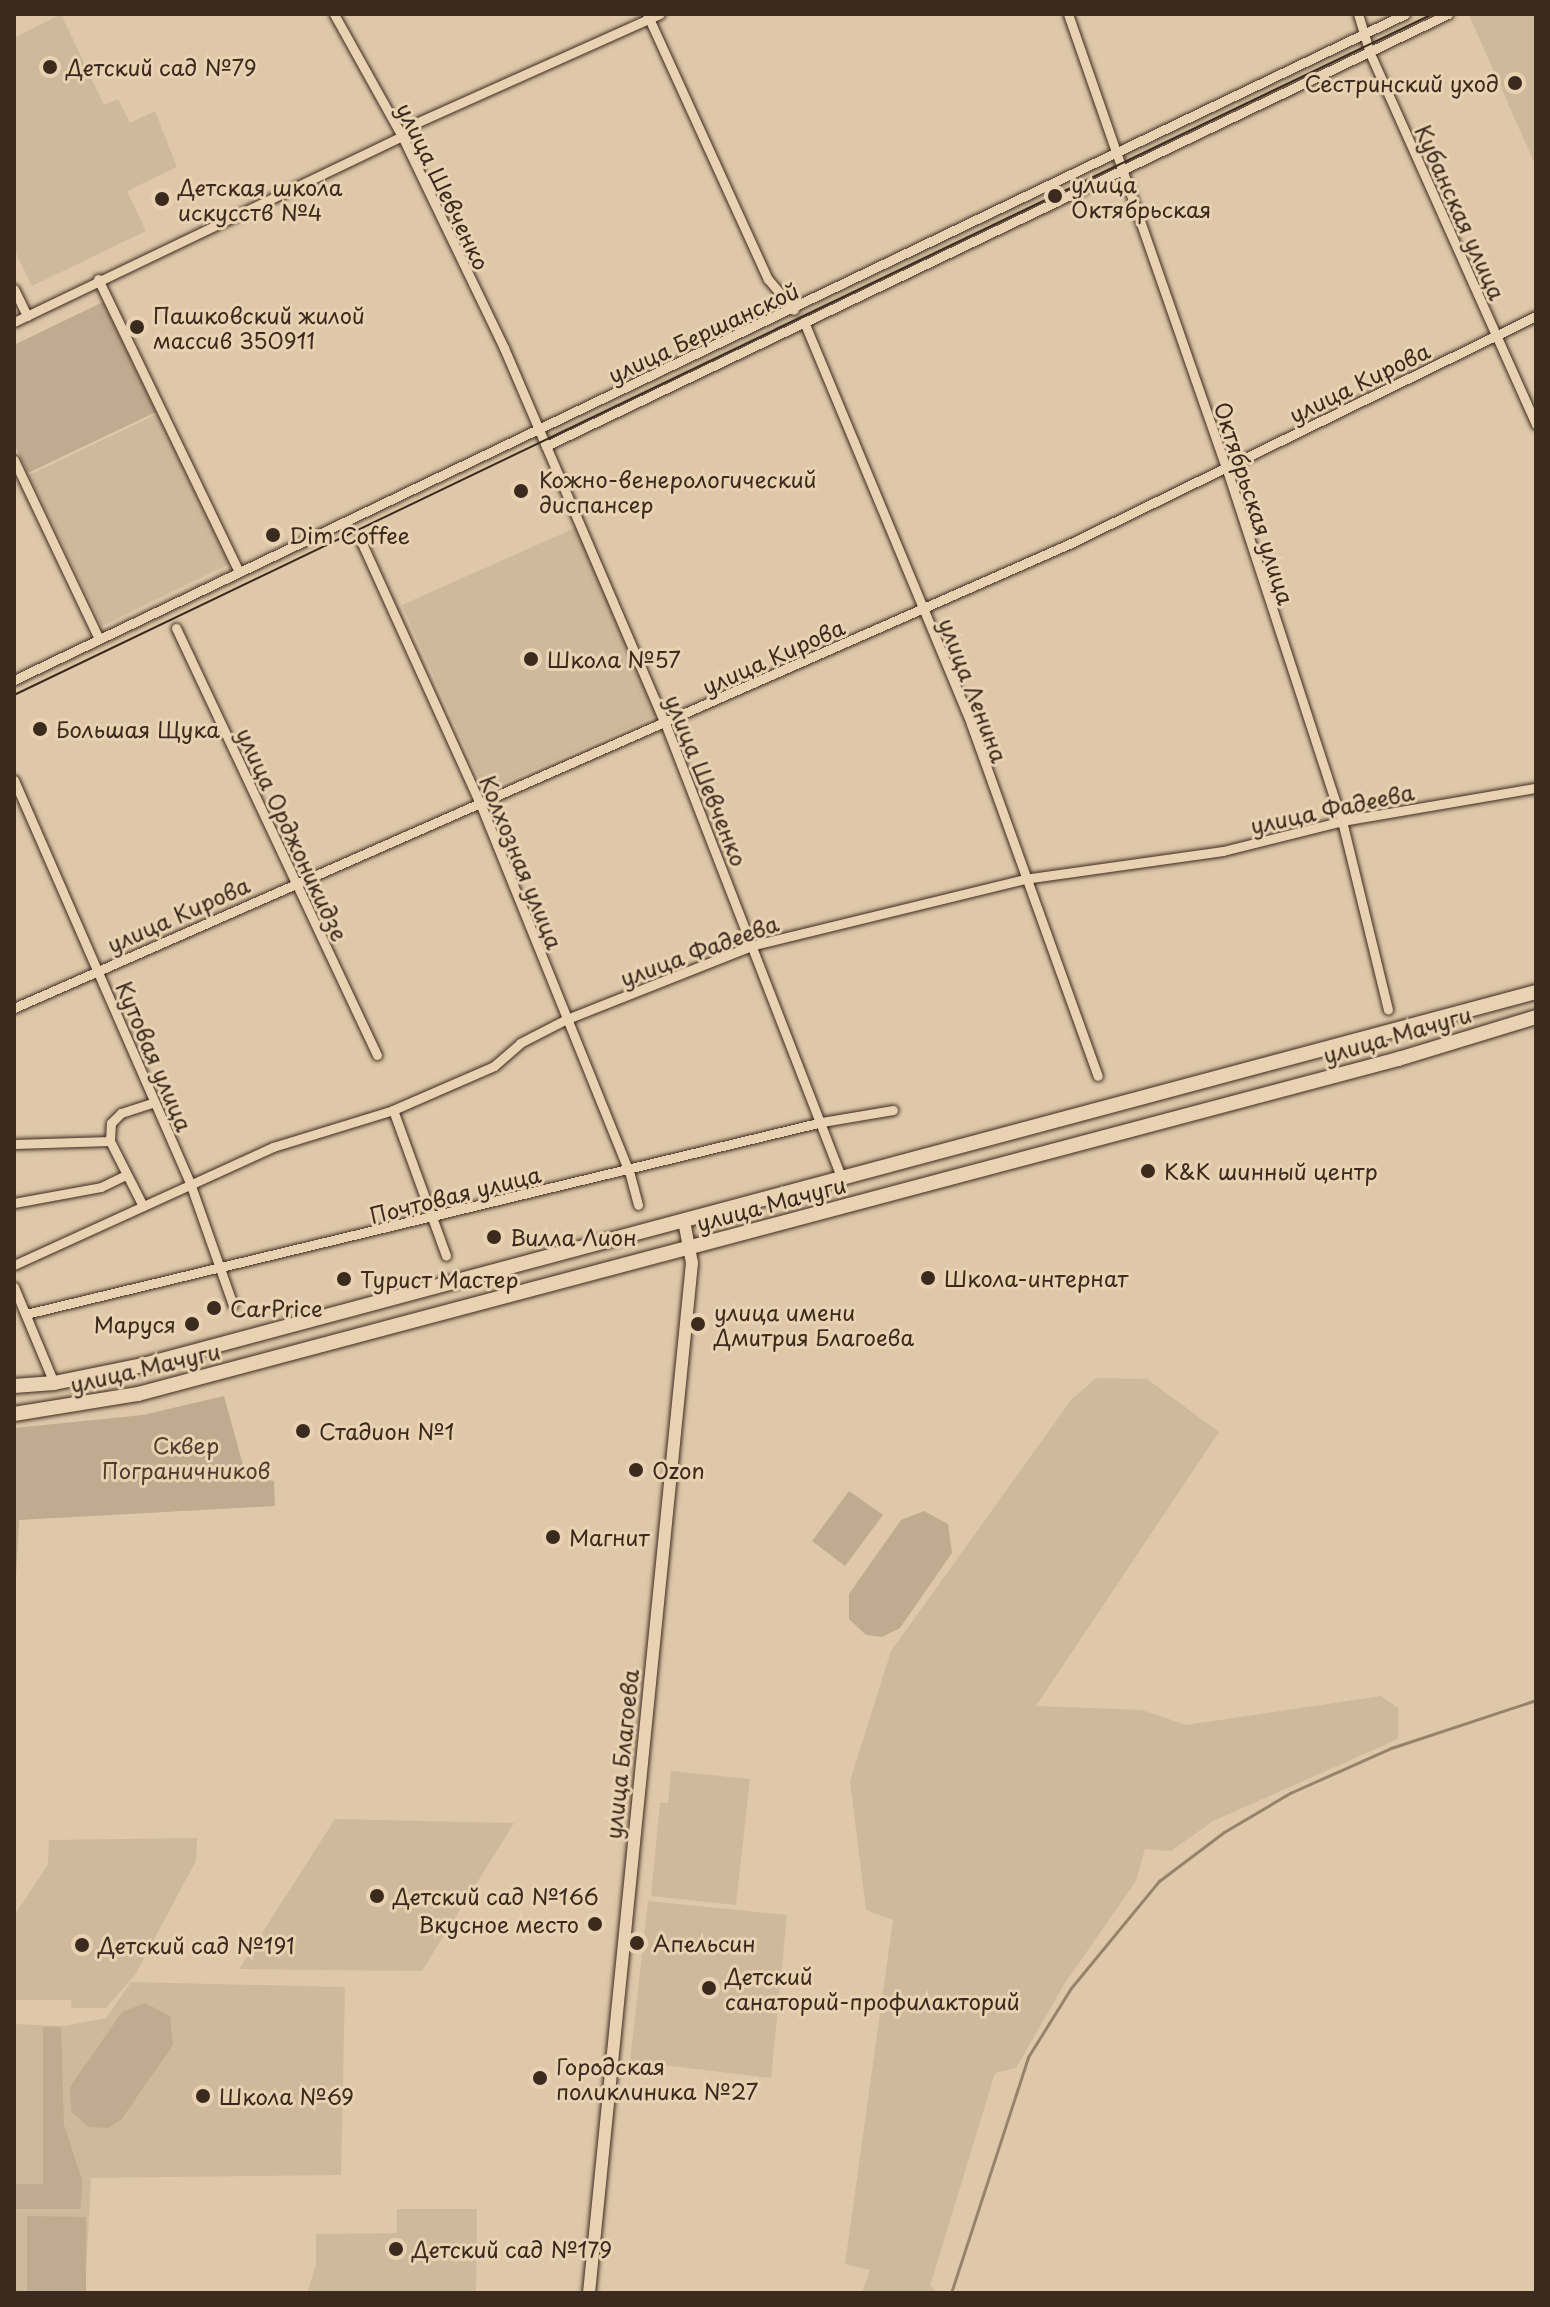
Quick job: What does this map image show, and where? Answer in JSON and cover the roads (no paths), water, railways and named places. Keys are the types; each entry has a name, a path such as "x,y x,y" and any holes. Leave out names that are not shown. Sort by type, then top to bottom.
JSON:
{"main road":[{"name":"улица Мачуги","path":"14,1386 54,1383 147,1364 1536,992"},
{"name":"улица Мачуги","path":"14,1414 138,1394 1536,1017"},
{"path":"967,1145 959,1161 976,1170"}],"street":[{"name":"улица Шевченко","path":"334,14 402,136 546,446 665,723 754,945 841,1177"},
{"path":"14,322 98,279 402,136 416,123 648,16 660,14"},
{"name":"Октябрьская улица","path":"1068,14 1226,467 1342,821 1388,1009"},
{"name":"Кубанская улица","path":"1358,14 1369,51 1536,424"},
{"name":"улица Бершанской","path":"14,680 794,310 1405,14"},
{"name":"улица Бершанской","path":"546,446 1448,14"},
{"path":"648,16 768,279 794,310"},
{"path":"98,279 239,572"},
{"path":"14,289 27,316"},
{"name":"улица Кирова","path":"14,1008 295,882 923,610 1536,316"},
{"name":"улица Ленина","path":"804,322 971,724 1024,879 1098,1076"},
{"path":"14,460 99,639"},
{"name":"Колхозная улица","path":"360,539 480,803 629,1171 638,1205"},
{"name":"улица Орджоникидзе","path":"176,628 377,1055"},
{"name":"Кутовая улица","path":"14,780 190,1183 224,1270 233,1305"},
{"name":"улица Фадеева","path":"14,1265 190,1183 325,1127 393,1110 494,1066 520,1043 567,1019 754,945 1024,879 1208,854 1342,821 1536,788"},
{"path":"143,1206 110,1141 111,1123 121,1113 154,1102"},
{"path":"393,1110 446,1256"},
{"name":"Почтовая улица","path":"26,1314 224,1270 822,1122 893,1110"},
{"path":"14,1144 110,1141"},
{"path":"14,1203 101,1187 126,1175"},
{"name":"улица Благоева","path":"589,2293 659,1569 673,1479 691,1247 684,1221"},
{"path":"14,1287 54,1383"}],"waterway":[{"path":"951,2293 1028,2057 1071,1988 1159,1881 1224,1832 1290,1793 1391,1748 1536,1700"}],"tram line":[{"path":"14,695 1433,14"}],"place":[{"name":"Детский сад №79","path":"50,67"},
{"name":"Сестринский уход","path":"1515,83"},
{"name":"улица Октябрьская","path":"1055,196"},
{"name":"Детская школа искусств №4","path":"162,199"},
{"name":"Пашковский жилой массив 350911","path":"137,327"},
{"name":"Кожно-венерологический диспансер","path":"521,491"},
{"name":"Dim Coffee","path":"273,535"},
{"name":"Школа №57","path":"531,659"},
{"name":"Большая Щука","path":"40,729"},
{"name":"K&K шинный центр","path":"1148,1171"},
{"name":"Вилла Лион","path":"494,1237"},
{"name":"Школа-интернат","path":"928,1278"},
{"name":"Турист Мастер","path":"344,1279"},
{"name":"CarPrice","path":"214,1308"},
{"name":"Маруся","path":"192,1324"},
{"name":"улица имени Дмитрия Благоева","path":"698,1324"},
{"name":"Стадион №1","path":"303,1431"},
{"name":"Ozon","path":"636,1470"},
{"name":"Магнит","path":"553,1537"},
{"name":"Детский сад №166","path":"377,1896"},
{"name":"Вкусное место","path":"595,1924"},
{"name":"Апельсин","path":"637,1943"},
{"name":"Детский сад №191","path":"82,1945"},
{"name":"Детский санаторий-профилакторий","path":"709,1988"},
{"name":"Городская поликлиника №27","path":"540,2078"},
{"name":"Школа №69","path":"203,2096"},
{"name":"Детский сад №179","path":"396,2249"}],"park label":[{"name":"Сквер Пограничников","path":"186,1456"}]}
